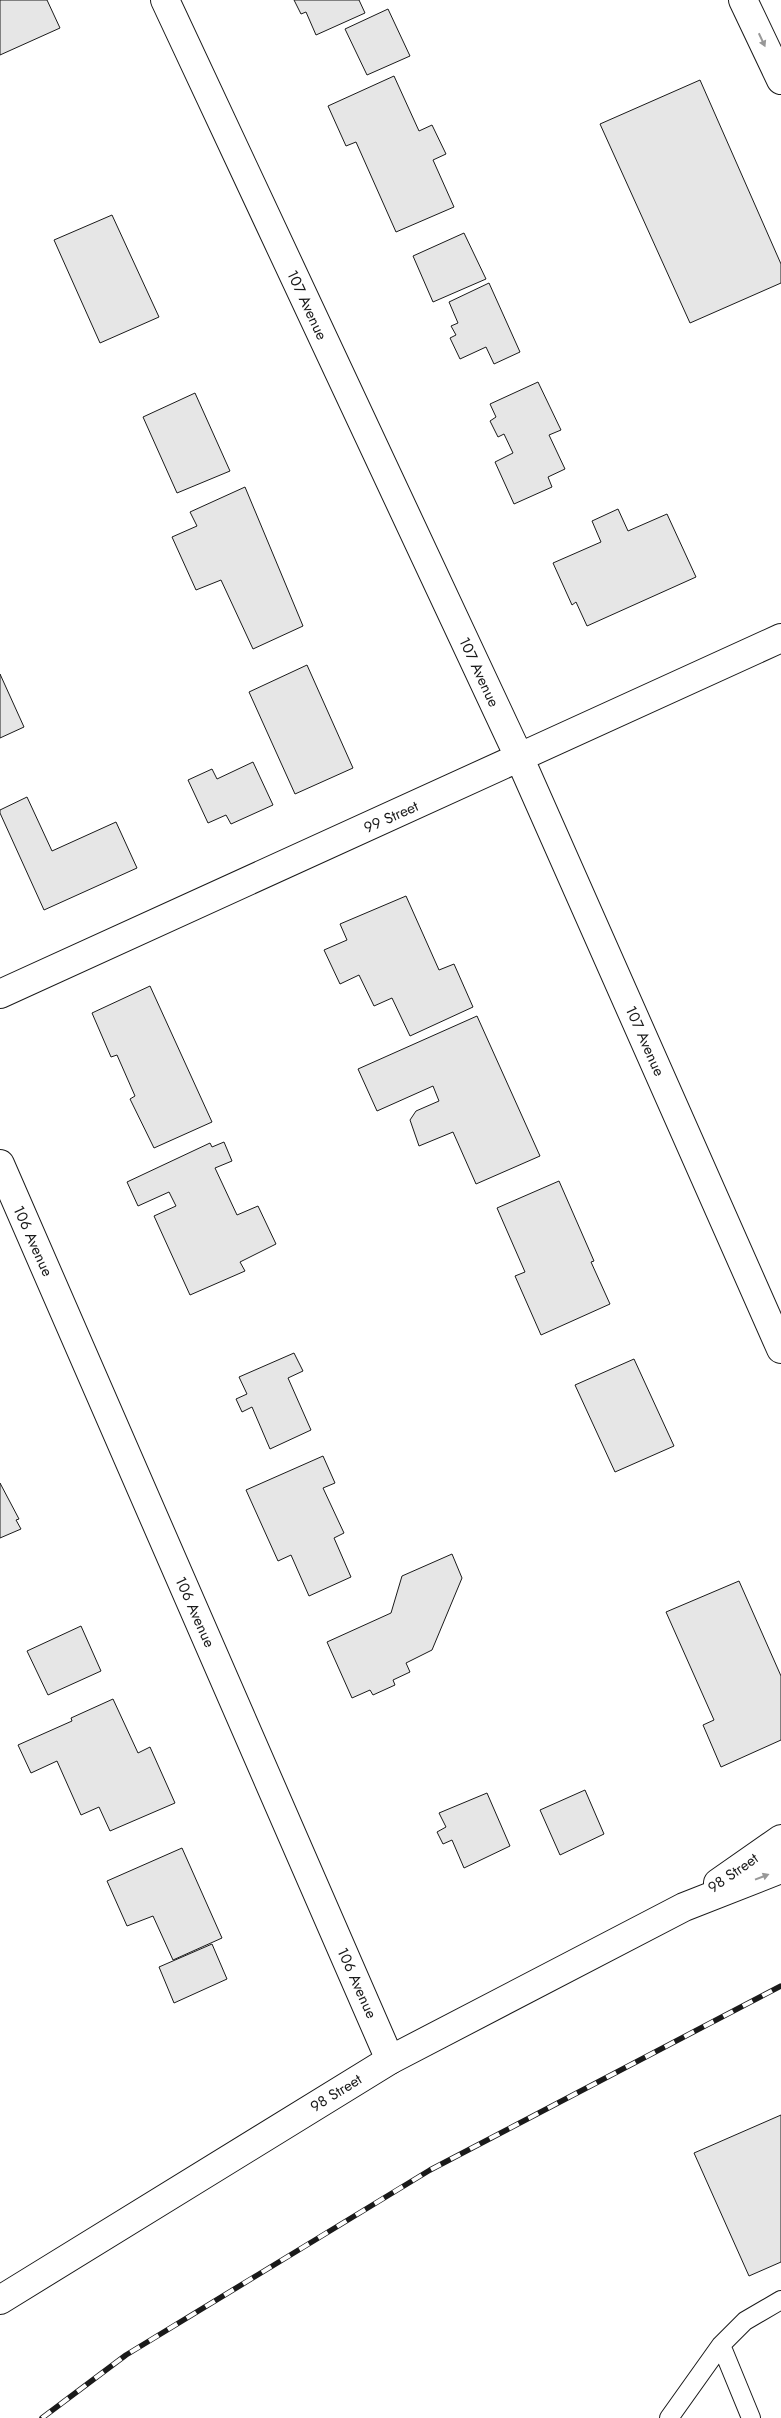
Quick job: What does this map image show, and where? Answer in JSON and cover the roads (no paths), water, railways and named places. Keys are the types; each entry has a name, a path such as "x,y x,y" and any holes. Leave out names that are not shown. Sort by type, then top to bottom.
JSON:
{"street":[{"name":"107 Avenue","path":"165,0 520,759 781,1350"},
{"path":"743,0 781,80"},
{"name":"99 Street","path":"0,994 520,759 781,638"},
{"name":"106 Avenue","path":"0,1164 390,2060"},
{"name":"98 Street","path":"684,1907 781,1839"},
{"name":"98 Street","path":"0,2300 390,2060 684,1907 781,1869"}],"lane":[{"path":"669,2418 721,2345 745,2321 781,2300"},
{"path":"721,2345 751,2418"}],"railway":[{"path":"42,2418 126,2355 430,2170 781,1986"}]}
